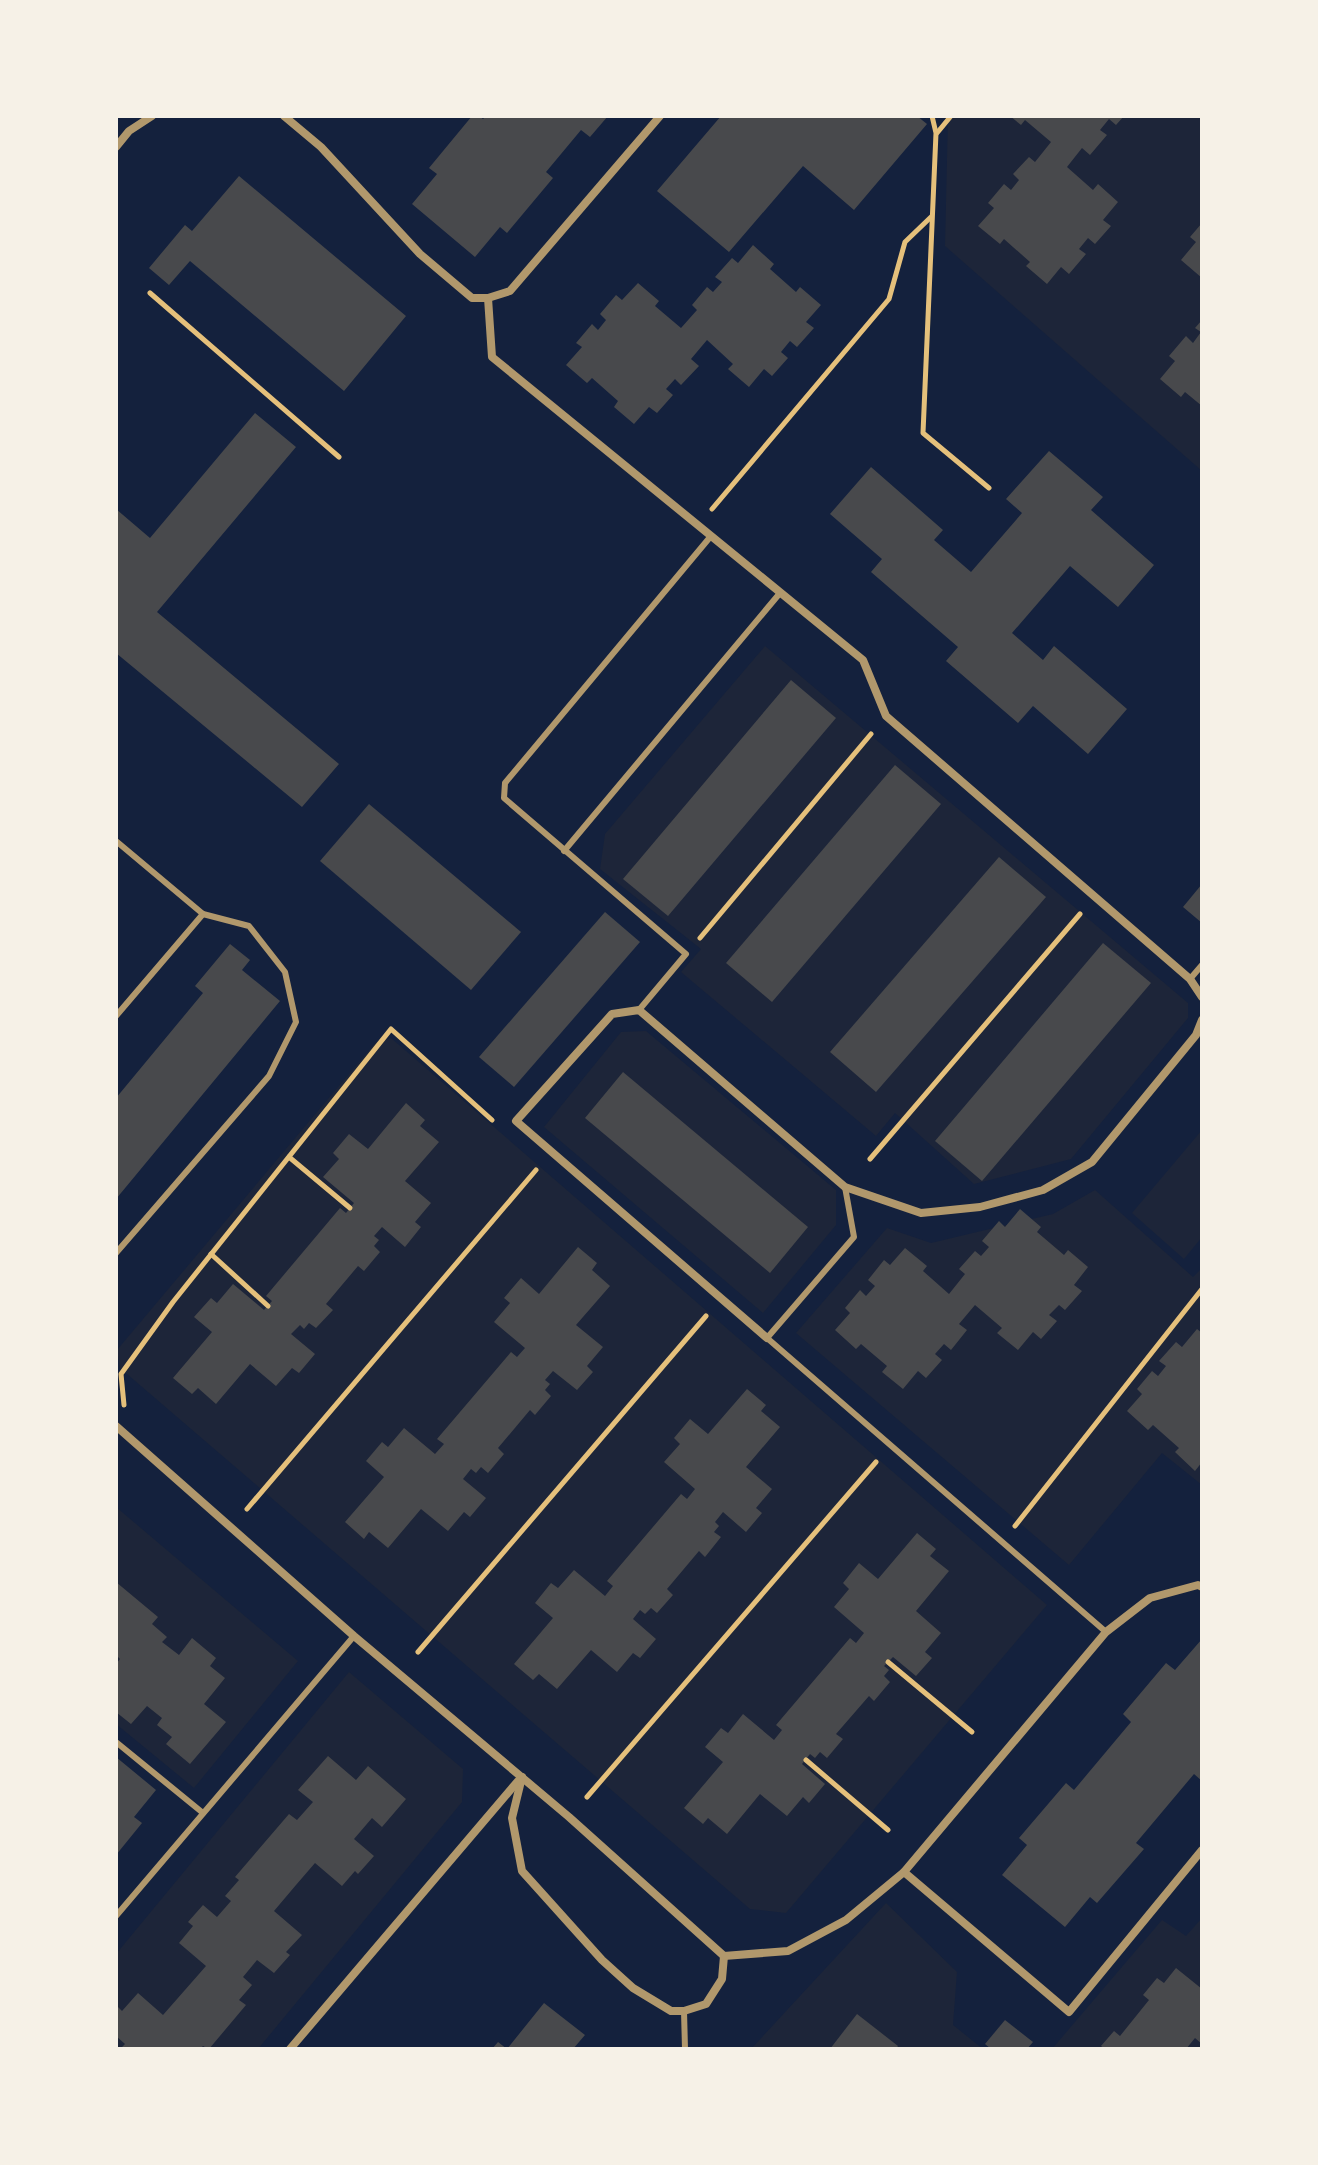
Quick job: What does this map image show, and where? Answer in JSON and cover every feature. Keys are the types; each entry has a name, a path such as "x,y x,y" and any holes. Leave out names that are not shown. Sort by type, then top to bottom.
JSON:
{"street":[{"path":"116,147 129,131 152,116"},
{"path":"284,116 321,147 420,254 472,298 488,298 510,291 660,116"},
{"path":"488,298 492,357 863,660 886,716 1190,979 1202,997"},
{"path":"767,1338 516,1121 612,1014 639,1010 845,1187 921,1213 980,1207 1043,1190 1092,1162 1196,1035 1201,1023"},
{"path":"116,1426 724,1956 788,1951 846,1920 904,1872 1106,1632 1150,1598 1198,1585 1202,1587"},
{"path":"522,1777 512,1818 522,1871 602,1960 633,1988 671,2011 684,2011 706,2004 722,1979 724,1956"},
{"path":"290,2049 522,1777"},
{"path":"904,1872 1069,2012 1202,1850"}],"lane":[{"path":"639,1010 686,954 504,798 505,783 711,536"},
{"path":"564,851 780,593"},
{"path":"116,841 203,914 249,926 285,972 296,1022 269,1076 116,1253"},
{"path":"116,1016 203,914"},
{"path":"1190,979 1202,965"},
{"path":"845,1187 854,1237 767,1338 1106,1632"},
{"path":"116,1916 354,1636"},
{"path":"116,1742 203,1813"},
{"path":"684,2011 685,2049"}],"path":[{"path":"932,116 936,133 923,433 989,488"},
{"path":"936,133 951,116"},
{"path":"704,519 889,299 905,242 933,216"},
{"path":"150,293 339,457"},
{"path":"686,954 871,734"},
{"path":"870,1159 1081,913"},
{"path":"125,1410 121,1374 173,1302 391,1029 495,1122"},
{"path":"246,1510 552,1151"},
{"path":"289,1157 350,1208"},
{"path":"211,1254 268,1306"},
{"path":"1002,1543 1202,1289"},
{"path":"418,1652 721,1299"},
{"path":"587,1797 890,1446"},
{"path":"888,1662 972,1732"},
{"path":"806,1760 888,1830"}],"shaded area":[{"path":"948,116 1202,116 1202,471 945,246"},
{"path":"765,646 1188,1003 1188,1018 1071,1159 974,1184 895,1113 876,1136 681,972 701,949 600,869 605,834"},
{"path":"646,1031 836,1190 836,1225 763,1313 544,1127 621,1032"},
{"path":"391,1038 1047,1605 786,1913 750,1909 120,1368 117,1350 376,1042"},
{"path":"1202,1130 1202,1237 1184,1259 1132,1213"},
{"path":"1095,1190 1193,1277 1202,1268 1202,1485 1162,1453 1069,1565 796,1333 887,1228 931,1243 1053,1214"},
{"path":"116,1507 298,1661 194,1788 116,1724"},
{"path":"349,1672 463,1769 462,1802 258,2049 116,2049 116,1954"},
{"path":"886,1903 957,1972 953,2025 983,2049 751,2049"},
{"path":"1202,1918 1202,2049 1052,2049 1162,1920 1186,1936"}],"building":[{"path":"472,116 483,119 486,116 608,116 590,137 581,130 546,172 553,178 507,233 500,227 475,257 412,204 437,174 429,168"},
{"path":"721,116 917,116 927,124 854,210 803,166 729,252 657,191"},
{"path":"1010,116 1124,116 1116,125 1109,119 1100,130 1107,135 1090,155 1082,148 1067,167 1093,190 1098,184 1118,202 1103,220 1111,226 1095,244 1088,238 1079,249 1086,254 1069,274 1061,267 1047,284 1026,266 1030,262 1004,239 1000,244 978,226 994,208 988,203 1004,184 1011,190 1019,180 1013,174 1029,157 1035,162 1051,142 1025,120 1021,125"},
{"path":"239,176 406,316 344,391 190,261 169,285 149,268 185,225 192,231"},
{"path":"1202,223 1202,278 1181,260 1196,242 1190,237"},
{"path":"753,245 774,264 770,269 796,292 800,287 821,305 806,322 814,328 797,347 790,341 781,352 788,358 772,376 764,369 749,387 728,369 733,364 707,340 691,359 699,366 681,385 675,379 666,389 673,395 657,413 649,407 634,424 614,407 618,401 592,378 587,383 566,365 582,347 576,343 592,324 598,330 606,320 600,314 616,295 622,300 638,283 659,301 655,306 681,328 697,310 692,305 707,287 713,292 722,282 715,277 732,258 738,263"},
{"path":"1202,320 1202,406 1185,392 1181,397 1160,379 1175,361 1169,356 1186,336 1193,343 1201,332 1195,328"},
{"path":"255,413 296,447 157,612 339,764 302,807 116,653 116,509 150,538"},
{"path":"1049,451 1103,497 1091,510 1154,565 1118,607 1070,566 1012,633 1043,660 1054,646 1127,709 1088,754 1033,706 1018,723 946,661 958,647 871,572 882,559 830,514 871,467 943,530 934,540 971,572 1022,513 1006,499"},
{"path":"791,680 836,718 668,916 623,879"},
{"path":"895,765 941,804 772,1002 726,963"},
{"path":"369,804 521,932 471,990 320,861"},
{"path":"999,857 1046,897 876,1092 830,1052"},
{"path":"1202,884 1202,923 1183,907"},
{"path":"605,912 640,942 514,1087 479,1057"},
{"path":"1103,943 1151,983 982,1181 935,1141"},
{"path":"230,944 250,960 242,970 280,1001 116,1199 116,1098 203,993 195,986"},
{"path":"623,1072 808,1227 770,1273 585,1118"},
{"path":"406,1103 425,1120 420,1126 439,1142 405,1181 431,1203 415,1222 421,1227 405,1247 382,1227 374,1236 379,1240 374,1246 380,1252 364,1271 358,1266 326,1304 333,1310 316,1328 309,1323 304,1329 300,1325 291,1334 315,1354 299,1373 292,1368 276,1386 250,1364 216,1404 198,1388 192,1394 173,1378 212,1332 194,1317 211,1298 217,1303 233,1284 264,1310 272,1301 266,1296 340,1208 346,1213 354,1203 323,1177 339,1159 333,1153 349,1134 368,1149"},
{"path":"1020,1209 1041,1227 1037,1232 1064,1255 1068,1250 1088,1267 1074,1285 1082,1291 1065,1310 1059,1305 1049,1315 1057,1321 1041,1339 1033,1332 1018,1350 997,1333 1002,1328 975,1305 959,1324 967,1330 951,1350 944,1344 935,1354 942,1360 926,1378 918,1371 903,1389 882,1372 887,1366 861,1344 856,1349 835,1330 850,1313 845,1308 860,1290 866,1296 875,1286 868,1280 884,1260 890,1265 905,1248 927,1266 923,1271 949,1294 965,1274 959,1269 975,1251 981,1256 989,1247 982,1241 999,1221 1005,1227"},
{"path":"578,1247 597,1263 592,1270 610,1286 576,1325 603,1347 587,1366 593,1372 577,1390 553,1371 545,1380 550,1384 545,1390 551,1396 535,1415 530,1410 498,1448 504,1454 488,1473 481,1467 476,1473 471,1469 463,1479 486,1498 470,1517 464,1512 448,1531 421,1509 388,1548 369,1532 364,1539 345,1522 384,1477 366,1461 382,1442 388,1447 404,1428 435,1454 444,1444 437,1439 511,1352 517,1357 525,1348 494,1322 510,1303 504,1298 521,1278 539,1294"},
{"path":"1197,1329 1202,1333 1202,1462 1195,1471 1175,1452 1179,1448 1153,1425 1148,1430 1127,1411 1142,1394 1137,1389 1152,1371 1158,1376 1166,1366 1159,1361 1176,1342 1182,1347"},
{"path":"747,1389 766,1405 761,1411 780,1427 746,1467 772,1489 756,1508 762,1513 746,1532 723,1512 715,1522 719,1526 714,1532 721,1537 705,1557 699,1551 667,1589 673,1595 657,1613 651,1608 645,1614 640,1610 633,1619 656,1639 640,1658 633,1653 617,1672 591,1650 557,1689 539,1674 533,1680 514,1664 553,1618 535,1603 551,1583 558,1588 574,1570 605,1596 613,1586 607,1581 681,1494 687,1499 695,1489 664,1462 680,1444 674,1438 690,1419 708,1434"},
{"path":"917,1533 936,1549 930,1556 949,1571 916,1611 941,1633 925,1652 932,1658 916,1676 893,1657 884,1666 889,1670 884,1676 890,1682 874,1701 869,1696 836,1734 843,1739 827,1758 820,1752 815,1758 810,1754 802,1764 825,1784 809,1803 803,1797 787,1816 760,1794 727,1834 708,1818 703,1824 684,1808 723,1762 705,1747 721,1728 728,1733 743,1714 774,1740 782,1730 776,1725 850,1638 856,1643 864,1633 834,1607 849,1589 843,1583 859,1563 878,1579"},
{"path":"116,1582 158,1617 152,1624 167,1637 162,1642 179,1655 192,1638 216,1658 210,1666 225,1678 204,1704 226,1722 190,1764 166,1744 172,1737 157,1725 162,1718 147,1706 131,1724 116,1712 116,1664 120,1659 116,1655"},
{"path":"1202,1639 1202,1781 1194,1774 1136,1843 1144,1849 1097,1903 1090,1897 1065,1927 1002,1875 1027,1845 1019,1838 1066,1783 1074,1790 1131,1722 1123,1714 1166,1663 1175,1670"},
{"path":"328,1756 356,1780 368,1766 406,1799 382,1827 372,1818 354,1839 374,1856 342,1886 315,1863 296,1885 274,1911 302,1935 286,1952 290,1955 274,1973 257,1960 243,1977 252,1985 239,2000 246,2005 209,2049 203,2046 200,2049 120,2049 125,2044 116,2036 116,2009 118,2007 122,2011 138,1993 163,2015 206,1966 179,1943 193,1926 188,1922 203,1905 217,1917 231,1901 225,1896 239,1880 235,1877 289,1814 297,1820 313,1802 298,1790"},
{"path":"116,1757 156,1790 134,1817 142,1823 116,1855"},
{"path":"1176,1968 1202,1989 1202,2044 1195,2038 1186,2049 1105,2049 1101,2046 1114,2031 1120,2036 1149,2000 1143,1995 1157,1978 1164,1983"},
{"path":"544,2003 585,2035 573,2049 507,2049"},
{"path":"857,2014 898,2046 896,2049 830,2049"},
{"path":"1005,2020 1033,2042 1027,2049 991,2049 985,2044"},
{"path":"498,2042 507,2049 492,2049"}]}
